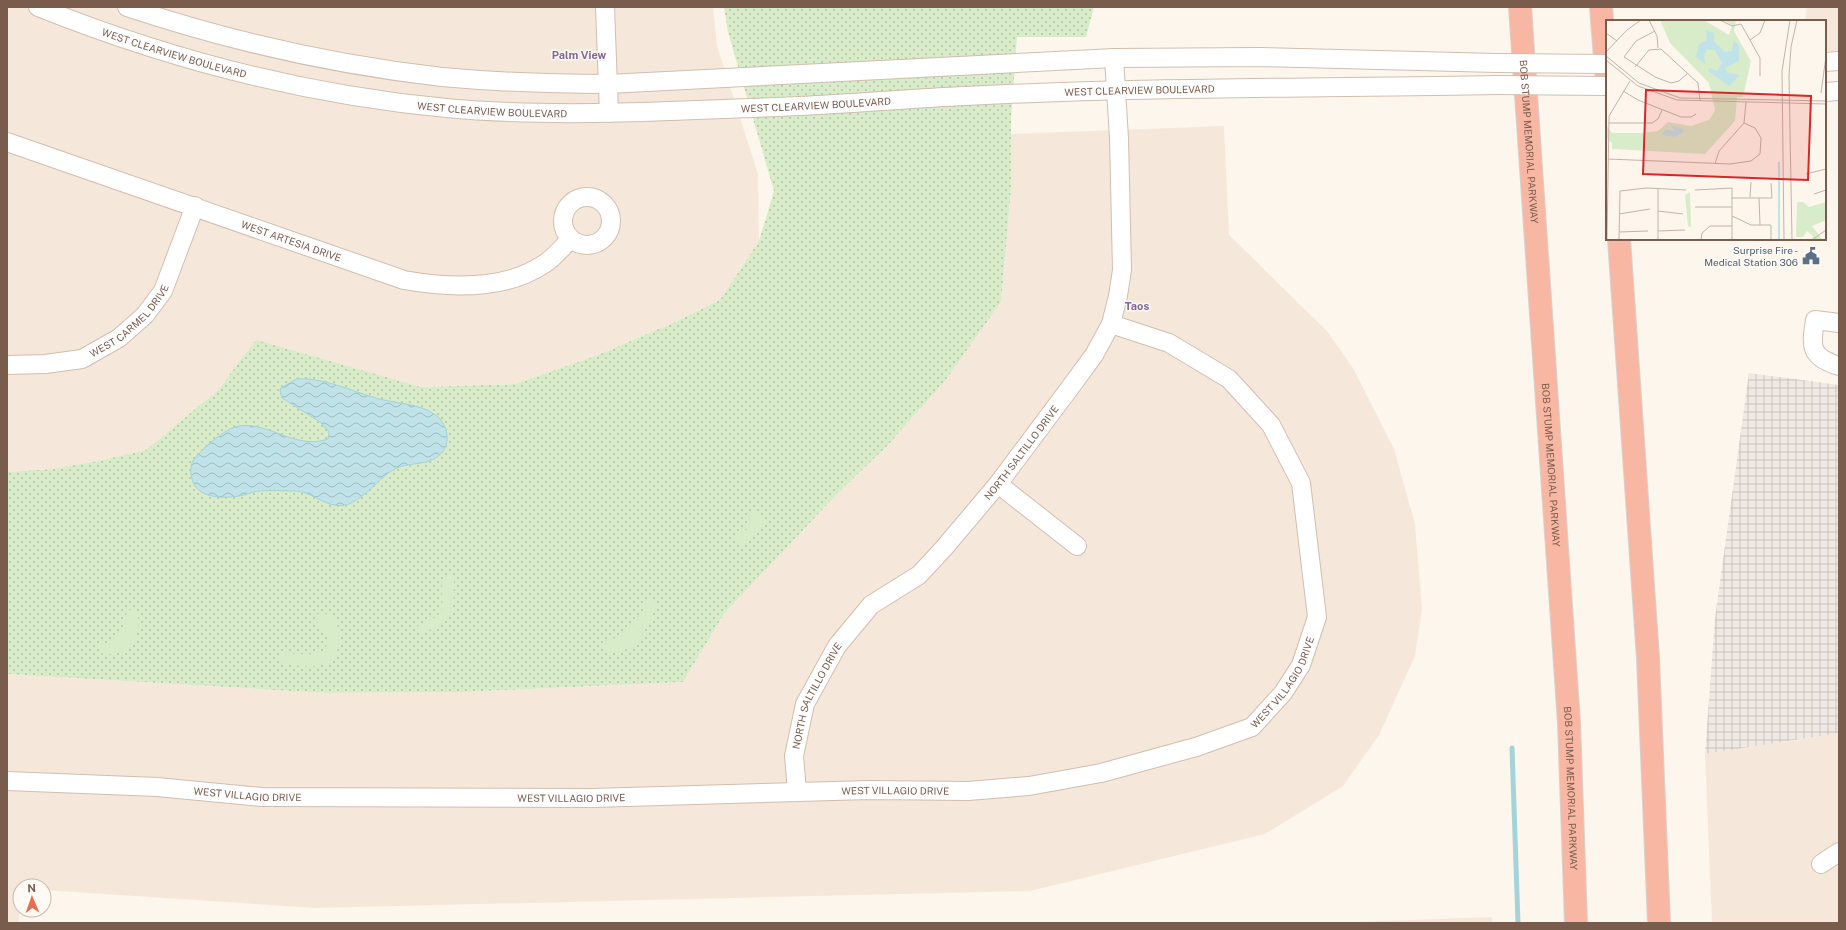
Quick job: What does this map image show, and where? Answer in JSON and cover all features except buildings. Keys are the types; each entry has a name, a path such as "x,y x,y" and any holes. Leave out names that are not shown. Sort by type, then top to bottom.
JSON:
{"highway":[{"name":"BOB STUMP MEMORIAL PARKWAY","path":"1520,7 1569,723 1576,923"},
{"path":"1601,7 1606,70"},
{"path":"1619,240 1648,658 1660,923"}],"street":[{"name":"WEST CLEARVIEW BOULEVARD","path":"38,7 95,30 218,67 290,84 404,103 449,108 609,113 816,105 961,96 1116,90 1498,85 1606,86"},
{"path":"127,7 214,34 261,46 386,70 442,77 493,81 608,84 1114,58 1259,57 1496,63 1606,64"},
{"path":"605,7 609,113"},
{"name":"NORTH SALTILLO DRIVE","path":"797,792 794,756 805,704 837,646 871,605 918,575 944,548 998,484 1094,355 1111,324 1118,296 1122,270 1122,236 1114,58"},
{"path":"1826,62 1839,61"},
{"path":"1826,92 1839,92"},
{"name":"WEST ARTESIA DRIVE","path":"7,142 195,206 404,280 432,285 462,286 512,279 544,264 571,239"},
{"name":"WEST CARMEL DRIVE","path":"7,365 45,364 82,359 119,338 145,316 163,291 195,206"},
{"path":"1839,323 1815,320 1812,343 1814,351 1820,357 1839,366"},
{"name":"WEST VILLAGIO DRIVE","path":"7,781 157,787 262,797 592,798 797,792 968,791 1029,786 1101,773 1196,747 1252,727 1283,693 1301,665 1317,617 1301,483 1271,424 1229,379 1169,343 1111,324"},
{"path":"998,484 1077,546"},
{"path":"1821,864 1839,852"}],"shaded area":[{"path":"7,7 713,7 717,46 758,174 759,241 720,300 675,322 598,355 515,384 421,387 256,341 218,390 146,450 98,461 52,469 7,472"},
{"path":"1807,7 1839,7 1839,51 1826,51 1826,20 1805,20"},
{"path":"1224,126 1229,235 1327,331 1353,368 1394,449 1415,524 1422,609 1415,656 1379,735 1343,786 1265,834 1030,891 315,908 52,891 52,878 12,878 12,918 19,918 19,923 7,923 7,674 327,693 461,692 683,682 724,614 836,495 888,445 945,381 1001,302 1011,189 1011,134"},
{"path":"1749,373 1839,385 1839,733 1705,754 1715,618"},
{"path":"1839,733 1839,923 1712,923 1705,754"},
{"path":"1492,917 1492,923 1328,923"}],"green space":[{"path":"724,7 1094,7 1086,37 1017,37 1011,119 1011,189 1001,302 945,381 888,445 836,495 724,614 683,682 461,692 327,693 7,674 7,472 52,469 98,461 146,450 218,390 256,340 421,387 515,384 598,355 675,322 720,300 759,241 774,191 728,32"},
{"path":"755,509 763,517 762,528 744,544 736,545 734,539 747,529 750,512"},
{"path":"451,574 454,577 454,582 453,602 450,614 442,624 427,631 418,632 417,627 439,614 441,611 443,579"},
{"path":"651,599 656,603 654,611 646,630 640,638 625,650 616,652 607,651 605,645 634,625"},
{"path":"129,610 135,611 139,623 136,636 133,641 124,650 118,653 99,653 100,645 113,639 120,633"},
{"path":"324,613 335,621 338,627 338,647 333,661 320,665 299,666 279,660 278,657 282,653 314,654 324,651 327,642 326,634 315,619 318,614"}],"water":[{"path":"296,379 327,382 376,398 416,406 431,412 440,419 445,427 447,440 445,448 440,454 429,461 397,468 390,472 359,499 345,505 338,506 307,494 294,491 257,491 246,495 221,497 206,494 200,491 195,486 192,479 191,465 195,458 208,445 230,429 246,425 304,441 316,442 328,439 329,432 320,422 282,398 280,391 281,388"}],"waterway":[{"path":"1512,748 1518,923"}],"place":[{"name":"Surprise Fire - Medical Station 306","path":"1811,256"}],"district":[{"name":"Palm View","path":"579,55"},
{"name":"Taos","path":"1137,306"}]}
